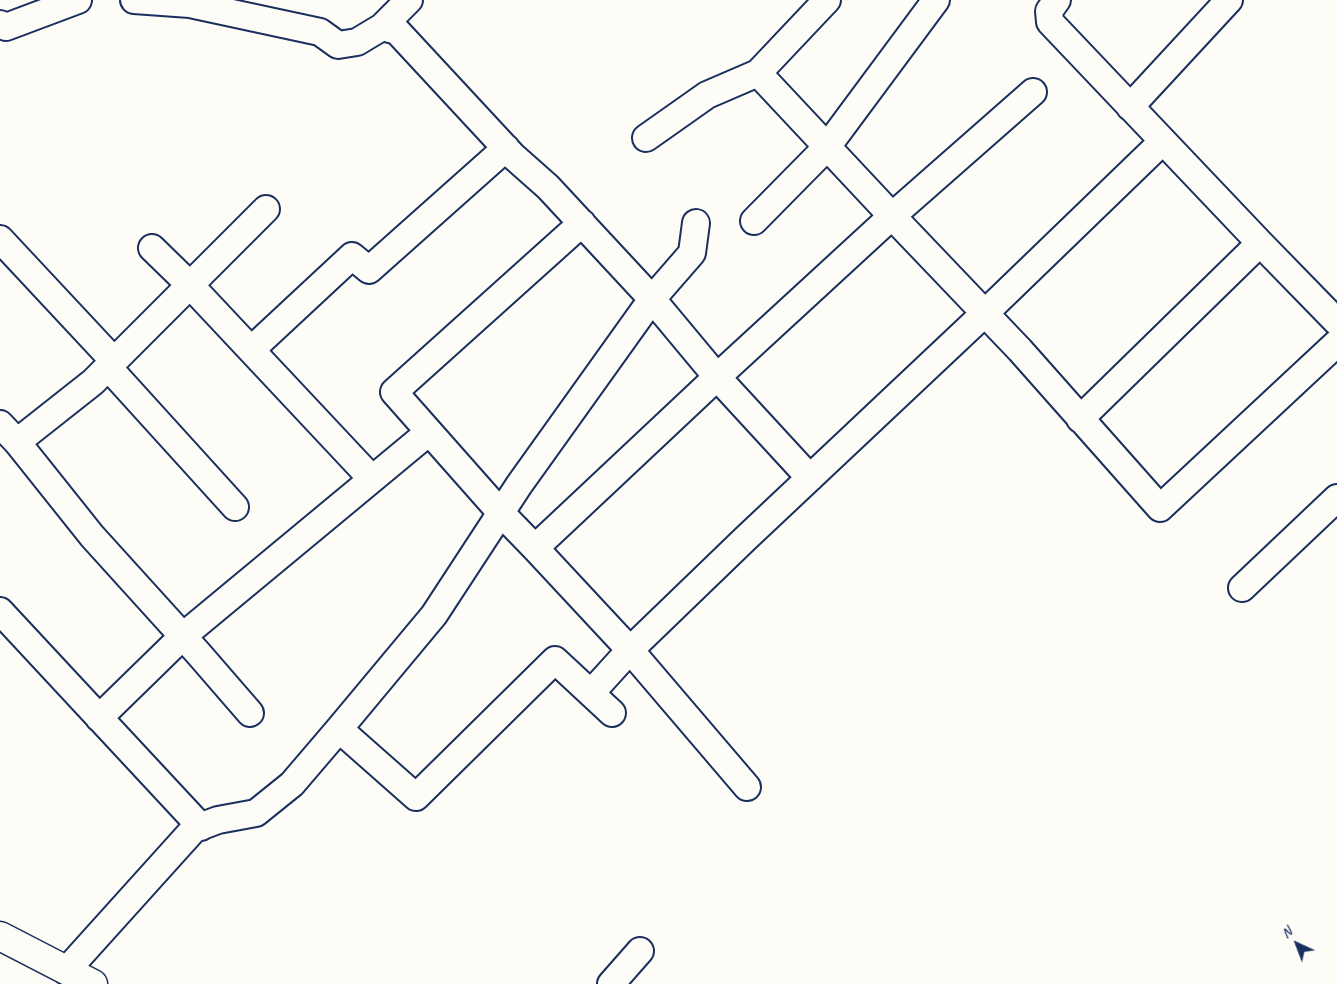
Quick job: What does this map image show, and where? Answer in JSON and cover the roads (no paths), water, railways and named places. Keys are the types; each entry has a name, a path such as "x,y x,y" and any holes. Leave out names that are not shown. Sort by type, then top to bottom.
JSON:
{"main road":[{"path":"0,936 93,984"}],"street":[{"path":"0,24 6,27 78,0"},
{"path":"134,0 190,4 320,32 338,45 357,42 382,27 408,0"},
{"path":"646,138 707,94 758,73 826,0"},
{"path":"754,221 827,147 936,0"},
{"path":"1057,0 1049,11 1050,22 1337,322"},
{"path":"1130,106 1229,0"},
{"path":"382,27 397,31 506,148 548,187 652,299 717,377 810,478"},
{"path":"758,73 1020,350 1160,508 1337,343"},
{"path":"536,548 717,377 892,216 1033,92"},
{"path":"591,693 630,650 985,314 1163,141"},
{"path":"251,350 352,256 369,270 506,148"},
{"path":"250,713 92,536 9,433 93,382 266,209"},
{"path":"582,223 394,392 501,513 630,650 747,788"},
{"path":"66,971 194,829 218,820 256,813 292,784 339,729 434,615 519,485 652,299 692,253 696,223"},
{"path":"0,239 235,507"},
{"path":"1080,418 1260,243"},
{"path":"152,248 190,285 372,479"},
{"path":"99,718 183,636 429,432"},
{"path":"1242,588 1337,498"},
{"path":"0,611 201,827"},
{"path":"339,729 416,797 554,660 612,713"},
{"path":"611,984 640,951"}]}
